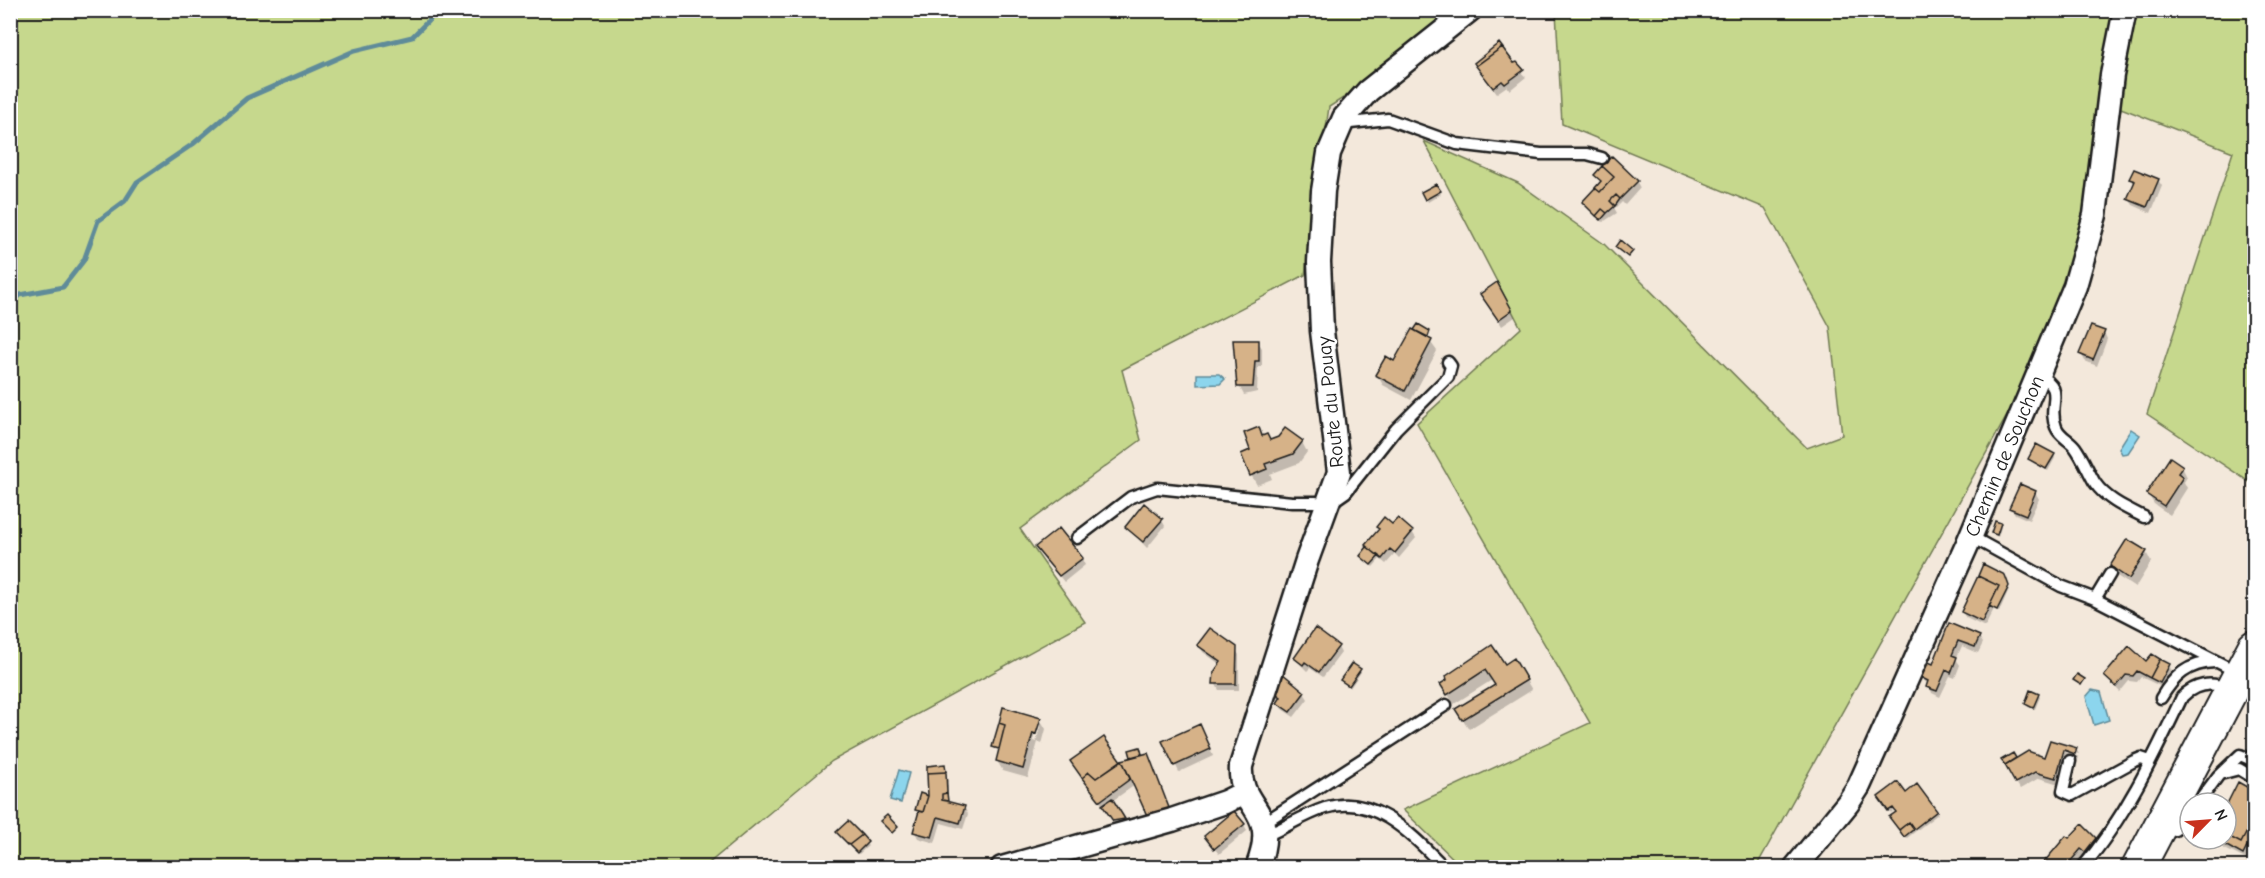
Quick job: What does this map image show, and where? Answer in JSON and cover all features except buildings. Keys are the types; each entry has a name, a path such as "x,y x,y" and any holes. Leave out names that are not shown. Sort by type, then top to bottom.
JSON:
{"main road":[{"path":"2138,867 2237,674"}],"street":[{"name":"Route du Pouay","path":"1265,827 1240,781 1242,766 1307,560 1339,472 1322,331 1319,262 1323,190 1329,153 1341,124 1368,91 1470,10"},
{"name":"Chemin de Souchon","path":"1795,867 1848,804 1859,786 1970,536 2075,286 2095,215 2112,75 2126,10"},
{"path":"1002,867 1172,820 1225,802 1245,792"},
{"path":"1257,867 1265,827"}],"lane":[{"path":"1341,124 1388,119 1421,129 1457,144 1541,154 1587,154 1602,158"},
{"path":"1077,538 1131,497 1157,488 1292,502 1330,502 1346,492 1396,429 1448,377 1451,366 1448,362"},
{"path":"2038,375 2053,386 2054,415 2060,434 2076,449 2096,483 2116,503 2144,517"},
{"path":"1970,536 2061,586 2095,599 2237,674"},
{"path":"2095,599 2110,574"},
{"path":"2162,698 2172,679 2182,672 2237,674"},
{"path":"2082,867 2103,843 2150,761 2182,698 2189,691 2237,674"},
{"path":"1445,867 1413,836 1387,817 1368,808 1347,805 1327,807 1274,832 1265,827 1446,705"},
{"path":"2207,791 2218,776 2240,755 2254,761"},
{"path":"2070,761 2063,791 2072,795 2134,761 2141,758 2150,761"},
{"path":"2218,776 2230,769 2239,769 2254,778"},
{"path":"2157,829 2164,833 2178,827"}],"green space":[{"path":"10,11 1479,11 1329,107 1305,275 1122,370 1141,440 1020,529 1085,622 832,761 703,868 11,867"},
{"path":"1556,11 2254,11 2254,485 2147,414 2233,152 2121,108 2093,261 1756,867 1462,867 1403,810 1590,723 1417,423 1521,328 1424,141 1518,183 1604,244 1807,448 1842,435 1830,327 1765,208 1562,124"}],"water":[{"path":"1197,374 1219,374 1225,379 1220,384 1197,385"},
{"path":"2131,429 2140,435 2128,453 2122,454 2119,448"},
{"path":"2092,690 2101,692 2109,720 2094,725 2086,697"},
{"path":"899,770 909,773 901,803 890,800"}],"waterway":[{"path":"10,306 20,295 63,287 84,260 98,221 125,201 137,182 193,144 247,98 354,51 412,37 439,10"}]}
